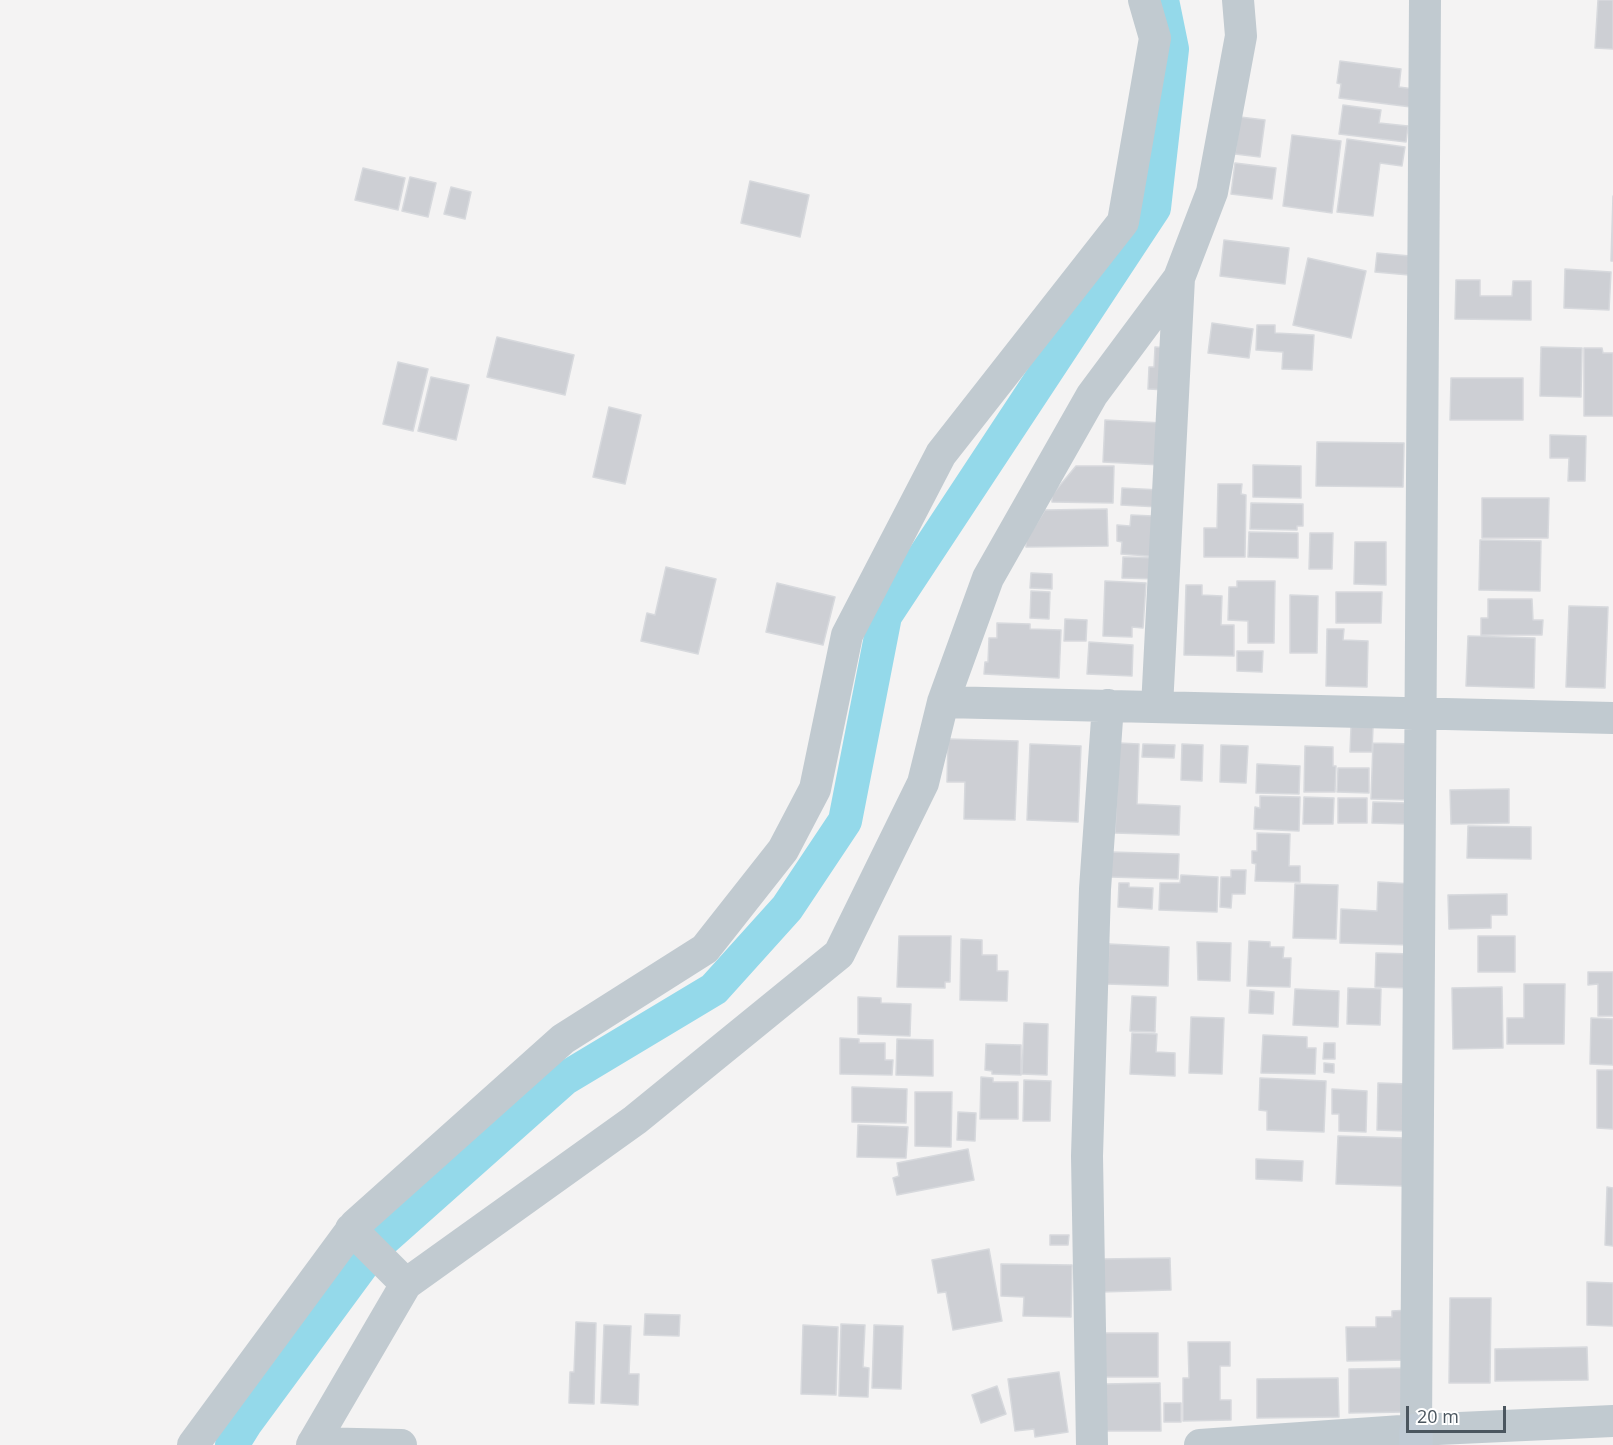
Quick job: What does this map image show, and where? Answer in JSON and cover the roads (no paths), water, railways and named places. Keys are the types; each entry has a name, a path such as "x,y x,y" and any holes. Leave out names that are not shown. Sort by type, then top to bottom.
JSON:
{"street":[{"path":"193,1445 351,1229 563,1039 705,949 783,850 815,789 848,635 941,454 1123,222 1155,38 1144,0"},
{"path":"401,1445 313,1444 406,1284 635,1120 839,954 923,783 943,702 988,578 1092,395 1179,278 1212,192 1241,36 1238,0"},
{"path":"1416,1437 1425,0"},
{"path":"1157,707 1179,278"},
{"path":"943,702 1613,718"},
{"path":"1092,1445 1088,1156 1095,890 1108,705"},
{"path":"351,1229 406,1284"},
{"path":"1200,1445 1416,1437 1613,1420"}],"waterway":[{"path":"232,1445 376,1246 564,1079 714,989 787,908 845,821 885,616 1154,208 1172,49 1162,0"}]}
